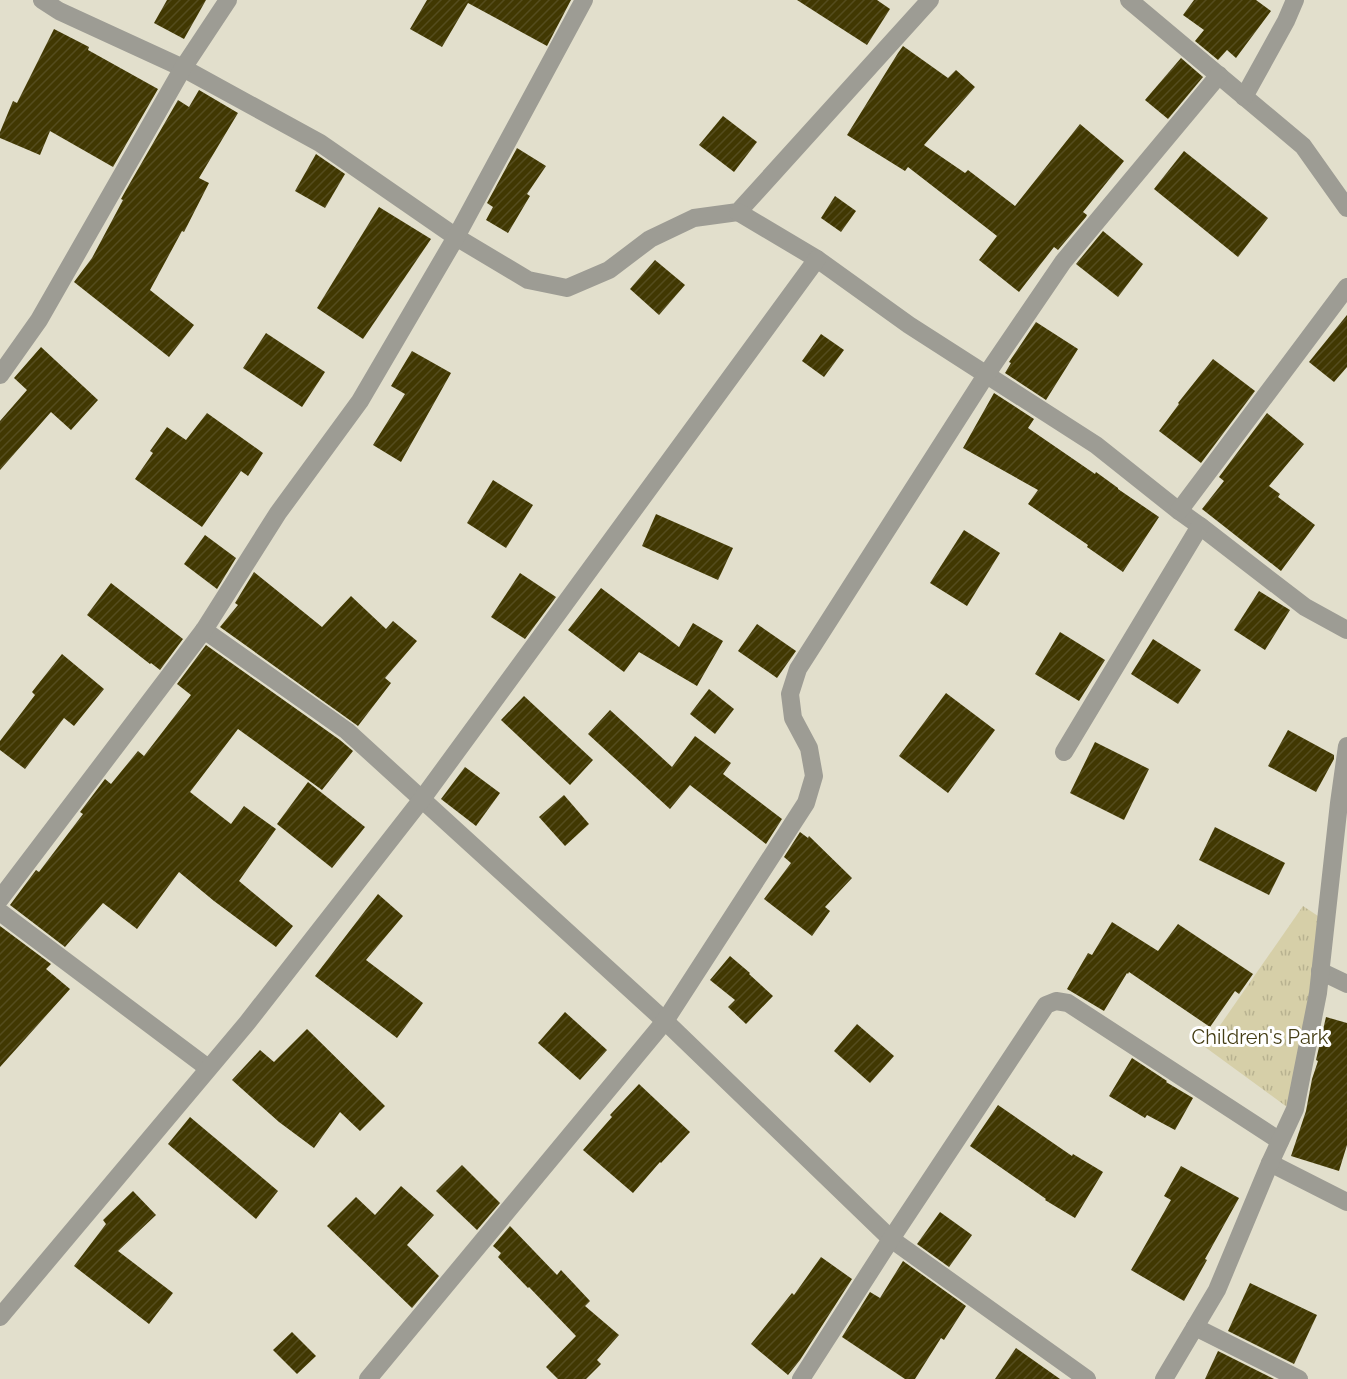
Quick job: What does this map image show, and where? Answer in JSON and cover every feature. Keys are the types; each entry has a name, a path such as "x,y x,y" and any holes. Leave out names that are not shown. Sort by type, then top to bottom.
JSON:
{"street":[{"path":"42,0 59,11 183,68 320,143 456,237 528,280 567,288 609,270 650,239 694,218 738,212 817,259 909,325 1096,445 1305,607 1347,630"},
{"path":"0,375 39,320 183,68 228,0"},
{"path":"0,899 204,630 278,513 360,401 456,237 584,0"},
{"path":"738,212 930,0"},
{"path":"1129,0 1303,146 1347,208"},
{"path":"1244,97 1286,21 1295,0"},
{"path":"368,1379 665,1021 806,803 814,776 809,748 793,718 790,694 798,669 986,375 1063,262 1219,75"},
{"path":"0,1317 247,1023 422,799 817,259"},
{"path":"1179,511 1347,287"},
{"path":"1065,752 1200,526"},
{"path":"204,630 347,731 665,1021 891,1239 1087,1379"},
{"path":"1164,1379 1217,1290 1295,1109 1318,993 1343,805 1347,746"},
{"path":"0,912 208,1068"},
{"path":"1320,971 1347,984"},
{"path":"801,1379 1046,1005 1056,1001 1068,1003 1280,1142"},
{"path":"1270,1163 1347,1202"},
{"path":"1195,1328 1299,1379"}],"green space":[{"name":"Children's Park","path":"1303,906 1318,916 1312,988 1287,1107 1205,1047"}],"building":[{"path":"167,0 206,0 184,39 154,23"},
{"path":"427,0 571,0 547,46 468,3 442,47 410,29"},
{"path":"797,0 877,0 890,9 867,45"},
{"path":"1194,0 1256,0 1271,11 1236,58 1227,50 1218,60 1195,41 1204,30 1183,15"},
{"path":"54,29 89,47 88,50 158,89 113,167 50,131 40,155 0,138 0,132 13,101 17,103"},
{"path":"903,46 948,78 956,70 975,87 924,145 965,173 968,170 1015,206 1080,124 1124,161 1083,212 1087,215 1086,217 1058,250 1054,247 1019,292 979,260 997,236 908,167 905,171 847,135"},
{"path":"1181,58 1203,77 1168,119 1145,100"},
{"path":"199,90 238,113 199,178 209,183 150,290 194,325 169,357 74,282 92,258 123,200 121,199 178,100 189,107"},
{"path":"723,116 757,142 734,172 699,145"},
{"path":"517,148 546,166 527,194 530,196 508,233 486,220 493,207 487,203"},
{"path":"1184,151 1268,218 1238,257 1154,189"},
{"path":"316,154 345,174 325,208 295,191"},
{"path":"835,196 856,211 841,232 821,218"},
{"path":"379,207 431,239 363,339 317,308"},
{"path":"1103,231 1143,264 1118,297 1076,264"},
{"path":"655,260 685,285 659,315 630,289"},
{"path":"1347,315 1347,367 1334,382 1309,362"},
{"path":"1036,322 1078,349 1046,400 1005,373 1011,363 1009,362"},
{"path":"266,333 325,372 302,407 243,368"},
{"path":"821,334 844,350 824,377 802,361"},
{"path":"41,347 98,400 71,430 51,412 0,470 0,421 27,390 14,378"},
{"path":"412,351 451,373 401,462 373,445 405,394 391,386"},
{"path":"1213,359 1255,391 1201,463 1159,431"},
{"path":"994,393 1034,419 1028,428 1095,474 1096,472 1159,517 1123,572 1028,504 1038,490 963,448"},
{"path":"207,413 263,453 248,476 241,471 202,527 135,479 153,453 150,451 167,427 186,440"},
{"path":"1267,413 1304,444 1269,486 1280,494 1278,497 1315,525 1281,571 1202,509 1224,481 1219,477"},
{"path":"493,480 533,505 506,548 467,523"},
{"path":"656,514 733,548 718,580 642,546"},
{"path":"964,530 1000,553 967,606 930,583"},
{"path":"205,535 236,558 217,589 184,564"},
{"path":"254,572 322,627 351,596 386,629 393,621 417,641 385,678 391,683 358,726 220,627 238,605 235,603"},
{"path":"520,573 556,597 525,639 491,617"},
{"path":"111,583 183,639 160,670 87,615"},
{"path":"601,588 679,647 693,623 723,641 697,686 639,652 624,672 568,630"},
{"path":"1259,591 1290,610 1265,650 1234,630"},
{"path":"757,624 796,651 777,678 738,651"},
{"path":"1060,632 1105,660 1079,701 1035,674"},
{"path":"1153,639 1201,670 1178,704 1131,674"},
{"path":"206,645 353,751 322,790 238,729 190,792 231,824 244,806 276,829 239,881 293,926 276,947 179,872 137,929 103,903 65,947 10,905 36,870 39,872 83,814 80,812 105,779 111,784 138,751 144,756 191,695 177,684"},
{"path":"62,654 104,689 74,726 64,718 25,769 0,750 0,741 35,695 32,692"},
{"path":"709,689 734,709 715,734 690,714"},
{"path":"946,693 995,730 948,793 899,756"},
{"path":"524,696 593,760 570,785 501,720"},
{"path":"610,710 672,767 695,736 731,763 723,774 782,819 766,844 690,785 670,809 588,734"},
{"path":"1288,730 1334,755 1316,792 1268,766"},
{"path":"1095,742 1149,769 1124,820 1070,793"},
{"path":"465,767 500,793 476,826 441,799"},
{"path":"308,782 365,827 332,868 277,824"},
{"path":"564,795 589,824 565,846 539,817"},
{"path":"1215,827 1285,863 1269,895 1199,860"},
{"path":"800,832 808,838 809,836 852,878 825,907 830,911 812,936 764,899 791,863 784,857"},
{"path":"378,894 403,916 366,960 423,1003 397,1038 315,976"},
{"path":"1112,922 1158,951 1178,924 1253,974 1239,994 1235,991 1210,1027 1129,972 1104,1011 1067,989 1088,953 1092,955"},
{"path":"0,926 51,964 46,969 70,989 0,1067"},
{"path":"730,956 773,996 746,1024 728,1007 735,1000 710,980"},
{"path":"565,1012 607,1050 580,1080 538,1043"},
{"path":"1326,1017 1347,1023 1347,1145 1339,1171 1291,1156 1306,1111"},
{"path":"857,1024 894,1056 870,1083 834,1051"},
{"path":"307,1029 385,1106 360,1131 340,1112 314,1148 279,1122 232,1080 260,1050 274,1062"},
{"path":"1132,1058 1193,1098 1175,1130 1147,1115 1145,1118 1109,1096"},
{"path":"639,1084 690,1132 633,1193 583,1150 612,1117 610,1115"},
{"path":"998,1105 1072,1156 1073,1154 1103,1172 1075,1218 1045,1200 970,1146"},
{"path":"190,1117 278,1191 256,1219 168,1144"},
{"path":"462,1165 500,1203 477,1230 436,1191"},
{"path":"1181,1166 1239,1198 1184,1301 1131,1270 1171,1200 1164,1196"},
{"path":"401,1186 434,1215 407,1245 439,1276 412,1308 327,1226 356,1197 375,1215"},
{"path":"133,1191 156,1215 118,1251 173,1293 149,1324 74,1266 106,1224 103,1220"},
{"path":"940,1212 972,1235 949,1267 917,1244"},
{"path":"510,1226 557,1275 561,1270 590,1301 585,1306 619,1335 597,1360 601,1364 586,1379 558,1379 546,1367 576,1336 498,1257 501,1253 493,1246"},
{"path":"821,1257 852,1279 788,1375 751,1344 792,1293 794,1295"},
{"path":"903,1261 966,1306 944,1340 941,1338 915,1379 905,1379 842,1337 870,1292 880,1298"},
{"path":"1250,1283 1317,1315 1294,1364 1228,1331"},
{"path":"292,1332 316,1356 297,1374 273,1350"},
{"path":"1016,1348 1060,1379 995,1379"},
{"path":"1218,1351 1274,1379 1205,1379"}]}
